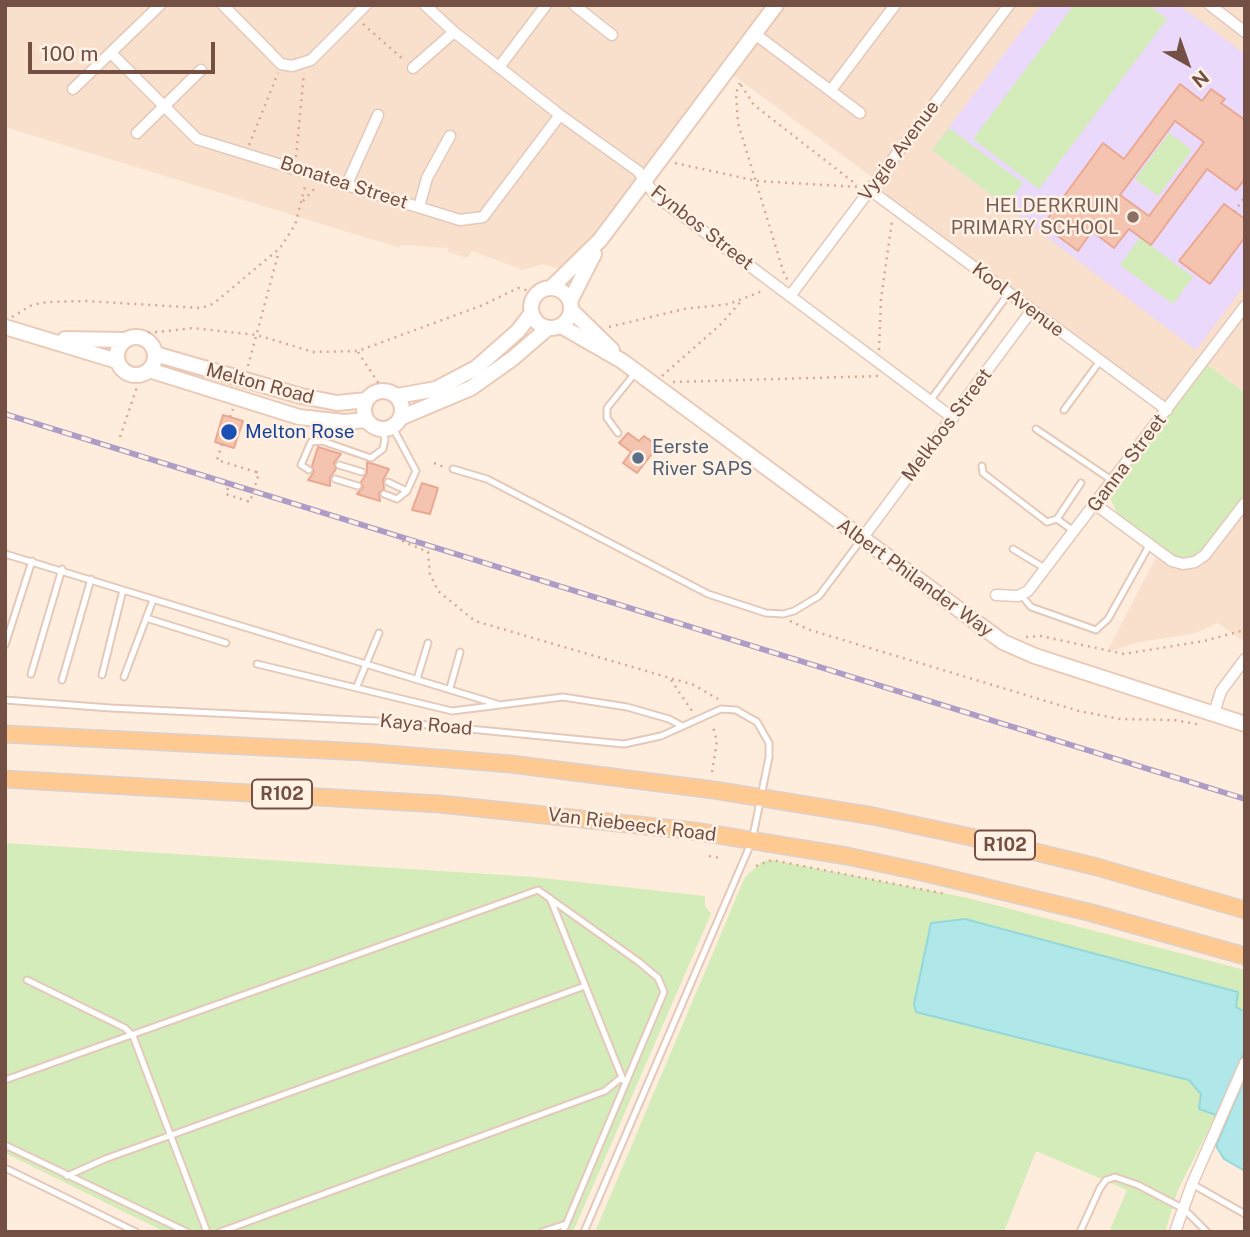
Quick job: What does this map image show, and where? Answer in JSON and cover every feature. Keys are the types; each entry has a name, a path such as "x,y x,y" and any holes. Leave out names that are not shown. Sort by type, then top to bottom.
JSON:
{"main road":[{"name":"R102","path":"5,734 363,752 511,764 761,796 1003,844 1097,867 1245,909"},
{"name":"Van Riebeeck Road","path":"5,779 440,804 606,820 847,856 1092,913 1245,957"}],"street":[{"path":"73,89 160,5"},
{"path":"223,5 281,64 306,63 366,5"},
{"name":"Fynbos Street","path":"425,5 454,32 560,115 635,169 655,195 953,418"},
{"path":"500,66 546,5"},
{"path":"574,5 612,35"},
{"path":"555,327 538,324 531,314 536,294 551,288 600,240 776,5"},
{"path":"831,90 895,5"},
{"name":"Vygie Avenue","path":"790,296 1009,5"},
{"path":"1210,5 1245,32"},
{"path":"413,68 454,32"},
{"path":"755,34 860,113"},
{"name":"Bonatea Street","path":"112,54 162,107 197,139 247,152 460,220 483,217 560,115"},
{"path":"137,133 201,70"},
{"path":"347,184 378,115"},
{"path":"419,207 427,177 450,136"},
{"name":"Kool Avenue","path":"870,190 1167,410"},
{"path":"531,314 518,331 475,368 436,388 397,396 381,391 367,400 367,420 391,424 471,388 555,327 570,306 600,240"},
{"path":"551,288 562,292 570,306"},
{"name":"Albert Philander Way","path":"570,306 622,361 636,372 1003,642 1212,720 1245,724"},
{"name":"Ganna Street","path":"1022,596 1096,505 1245,306"},
{"name":"Melkbos Street","path":"861,540 1032,310"},
{"path":"7,323 50,339 117,361 129,374 141,374 149,370 155,354 150,342 136,336 124,340 50,339"},
{"name":"Albert Philander Way","path":"555,327 622,361"},
{"path":"117,361 117,349 124,340"},
{"name":"Melton Road","path":"155,354 301,396 337,403 367,400"},
{"name":"Melton Road","path":"149,370 299,417 344,422 367,420"},
{"path":"391,424 402,407 397,396"},
{"path":"1096,505 1172,561 1195,562 1205,555 1245,503"},
{"path":"996,595 1022,596"},
{"path":"1212,720 1221,691 1245,659"},
{"path":"1175,1232 1192,1184 1245,1063"}],"lane":[{"path":"930,401 1009,293"},
{"path":"1064,410 1100,361"},
{"path":"618,433 607,418 607,408 636,372"},
{"path":"309,470 301,465 311,442 317,440 364,458 375,457 384,446 391,424"},
{"path":"384,494 397,499 407,491 415,477 415,466 391,424"},
{"path":"1036,429 1113,481"},
{"path":"306,453 314,457"},
{"path":"339,464 362,472"},
{"path":"982,466 983,473 1047,522 1057,519 1081,483"},
{"path":"453,469 510,490 708,594 766,613 783,614 802,608 819,596 861,540"},
{"path":"335,479 358,486"},
{"path":"388,482 407,491"},
{"path":"1057,519 1074,532"},
{"path":"1022,596 1031,607 1096,630 1108,619 1150,544"},
{"path":"1013,549 1046,569"},
{"path":"5,554 62,569 153,600 500,705"},
{"path":"5,645 32,561"},
{"path":"31,674 62,569"},
{"path":"62,680 91,579"},
{"path":"102,675 123,590"},
{"path":"124,677 153,600"},
{"path":"146,618 226,643"},
{"path":"357,686 379,633"},
{"path":"417,679 428,643"},
{"path":"450,688 460,652"},
{"path":"257,664 452,711 563,697 627,707 669,719 682,726"},
{"name":"Kaya Road","path":"5,699 111,708 397,722 624,744 649,740 721,709 736,710 757,722 769,743 751,841 584,1232"},
{"path":"5,1080 538,890 549,895 639,962 662,985 664,992 563,1232"},
{"path":"549,895 626,1086"},
{"path":"27,980 125,1028 133,1036 208,1232"},
{"path":"67,1176 171,1135 585,986"},
{"path":"220,1232 249,1218 606,1091 622,1077"},
{"path":"5,1145 187,1232"},
{"path":"5,1168 136,1232"},
{"path":"1080,1232 1100,1188 1110,1178 1138,1185 1184,1209 1208,1232"},
{"path":"1192,1184 1245,1214"},
{"path":"542,1232 566,1224"}],"path":[{"path":"355,16 413,68"},
{"path":"294,167 306,63"},
{"path":"247,152 252,132 281,64"},
{"path":"736,75 754,105 859,187"},
{"path":"740,83 736,93 736,112 785,277 797,286"},
{"path":"671,161 757,181 859,187 870,190"},
{"path":"7,323 32,305 47,302 86,301 201,308 214,304 232,292 280,248 295,225 303,201 306,171"},
{"path":"303,201 324,177"},
{"path":"1234,212 1245,197"},
{"path":"874,359 881,347 881,299 893,207"},
{"path":"244,375 280,248"},
{"path":"603,332 609,327 684,309 743,299 776,286 785,277"},
{"path":"148,332 193,328 257,335 313,352 358,351 483,305 518,288 530,291"},
{"path":"660,378 721,324 743,299"},
{"path":"358,351 379,384"},
{"path":"667,383 879,376 887,368"},
{"path":"120,437 138,384"},
{"path":"215,466 222,444"},
{"path":"216,460 259,473 250,502 226,494 228,488"},
{"path":"434,463 453,469"},
{"path":"402,541 428,552 430,574 438,591 475,621 694,685 718,699"},
{"path":"783,614 793,624 810,630 1079,711 1121,719 1212,720"},
{"path":"1019,639 1041,636 1124,654 1204,641 1245,630"},
{"path":"671,680 692,711"},
{"path":"712,772 717,741 713,727"},
{"path":"709,856 720,858"},
{"path":"756,866 772,860 952,895"}],"shaded area":[{"path":"5,5 1245,5 1245,393 1204,361 1167,410 870,189 876,180 726,70 568,272 543,264 523,270 472,251 467,258 448,252 448,248 401,245 400,248 5,127"},
{"name":"HELDERKRUIN PRIMARY SCHOOL","path":"1041,5 1179,5 1245,54 1245,285 1196,350 932,150"},
{"path":"1245,502 1245,642 1218,623 1192,634 1139,642 1107,652 1159,551"}],"green space":[{"path":"1074,5 1149,5 1167,19 1039,189 973,139"},
{"path":"949,128 1023,183 1006,206 932,150"},
{"path":"1169,133 1192,150 1158,196 1135,179"},
{"path":"1140,238 1193,277 1173,304 1120,265"},
{"path":"1207,364 1245,393 1245,495 1202,552 1193,558 1182,559 1171,555 1118,515 1110,498"},
{"path":"5,843 534,877 705,896 705,906 711,914 573,1232 165,1232 5,1153"},
{"path":"772,860 968,898 1245,970 1245,1012 1236,1007 1237,992 965,919 1190,1080 1201,1094 1199,1109 1216,1115 1178,1190 1165,1232 1109,1232 1127,1190 1036,1151 1004,1232 595,1232 745,877 763,861"}],"water":[{"path":"965,919 1238,992 1236,1007 1245,1012 1245,1051 1216,1115 1199,1109 1201,1094 1189,1080 916,1012 914,1004 931,923"},
{"path":"1245,1077 1245,1171 1224,1159 1216,1146"}],"building":[{"path":"1180,84 1202,101 1211,89 1225,99 1221,103 1245,120 1245,179 1236,190 1207,169 1151,245 1129,229 1114,248 1092,231 1078,251 1043,225 1103,143 1124,159","holes":["1175,121 1204,142 1149,216 1120,195"]},
{"path":"1224,204 1245,219 1245,237 1210,284 1179,261"},
{"path":"223,415 243,421 234,448 215,442"},
{"name":"Eerste River SAPS","path":"628,433 639,441 644,436 658,446 637,473 623,463 631,452 619,443"},
{"path":"318,447 341,454 334,463 336,469 330,477 330,486 308,480 314,472 312,466"},
{"path":"367,462 389,469 383,480 384,489 379,493 380,501 357,494 363,487 361,482 367,473"},
{"path":"422,483 438,488 430,514 412,510"}],"railway":[{"path":"5,414 1245,799"}],"place":[{"name":"HELDERKRUIN PRIMARY SCHOOL","path":"1133,217"},
{"name":"Melton Rose","path":"229,432"},
{"name":"Eerste River SAPS","path":"638,458"}]}
